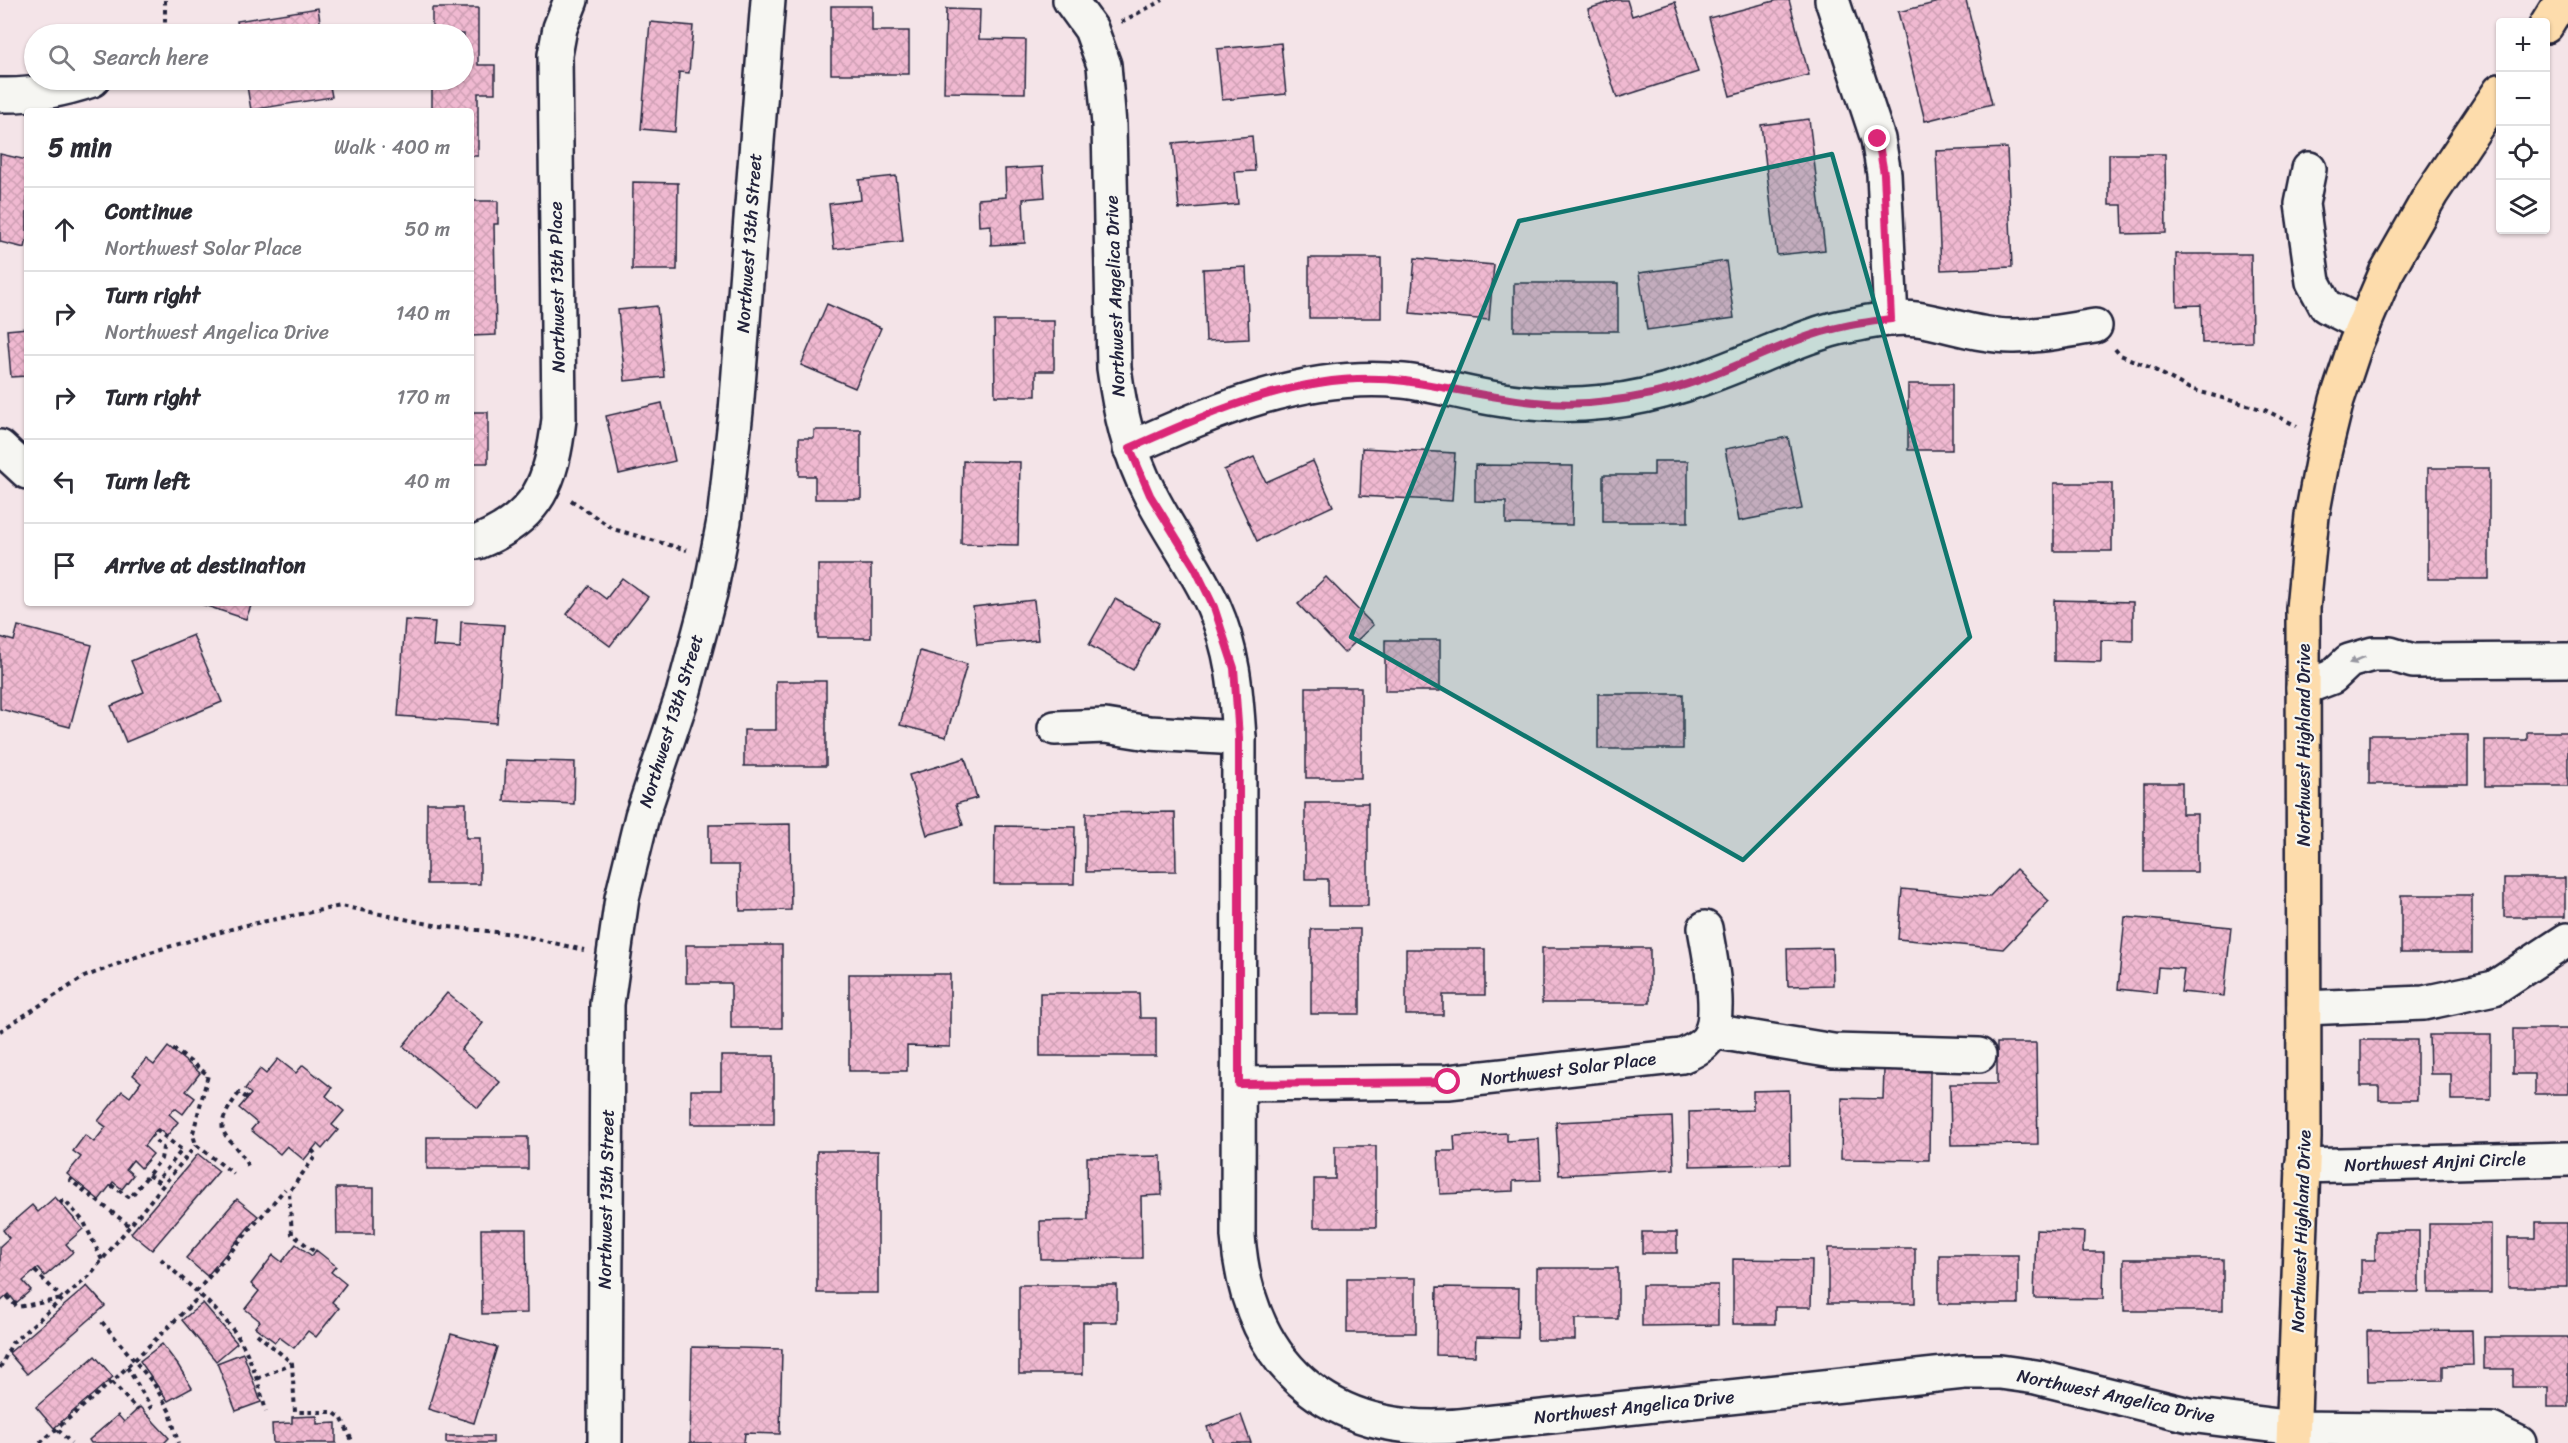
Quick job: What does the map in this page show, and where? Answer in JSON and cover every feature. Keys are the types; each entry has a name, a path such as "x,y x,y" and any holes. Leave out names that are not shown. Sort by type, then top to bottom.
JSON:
{"main road":[{"path":"2550,20 2562,0"},
{"name":"Northwest Highland Drive","path":"2293,1435 2298,1342 2304,1008 2303,608 2314,504 2322,457 2337,400 2386,273 2431,194 2496,98"}],"street":[{"name":"Northwest 13th Place","path":"478,542 501,532 519,519 533,504 544,484 555,448 559,419 555,55 560,28 571,0"},
{"name":"Northwest 13th Street","path":"605,1443 608,1004 622,898 642,816 683,694 710,593 724,520 736,411 768,0"},
{"name":"Northwest Angelica Drive","path":"1070,0 1091,29 1104,65 1109,125 1114,368 1119,405 1130,448 1150,495 1195,568 1214,607 1234,668 1239,738 1238,1236 1240,1266 1252,1310 1270,1346 1299,1382 1333,1406 1373,1422 1417,1430 1447,1429 1964,1372 2000,1372 2036,1377 2189,1415 2293,1435"},
{"path":"1832,0 1878,139 1884,174 1891,319"},
{"path":"0,95 20,95 52,90"},
{"path":"2309,169 2302,204 2313,282 2326,306 2364,326"},
{"path":"1130,448 1206,414 1276,392 1319,384 1369,380 1404,381 1494,399 1541,403 1605,402 1647,395 1688,384 1812,336 1845,326 1891,319 1914,319 2015,336 2095,327"},
{"path":"0,447 24,469"},
{"path":"2303,688 2332,677 2349,661 2373,654 2390,654 2413,661 2568,660"},
{"path":"1055,728 1105,726 1149,733 1239,738"},
{"path":"1705,928 1714,996 1712,1031 1833,1051 1979,1055"},
{"path":"2304,1008 2424,1003 2494,988 2567,940"},
{"name":"Northwest Solar Place","path":"1239,1084 1448,1082 1682,1056 1696,1050 1707,1040 1712,1031"},
{"name":"Northwest Anjni Circle","path":"2302,1166 2568,1159"},
{"path":"2293,1435 2492,1430 2519,1443"}],"path":[{"path":"165,0 165,24"},
{"path":"1091,29 1122,22 1163,0"},
{"path":"2095,327 2121,355 2190,389 2265,410 2301,428"},
{"path":"544,484 582,506 613,529 716,559"},
{"path":"0,1031 84,977 147,953 242,926 340,906 439,926 514,934 614,957"},
{"path":"174,1052 175,1050 208,1075 194,1133 196,1145 234,1174"},
{"path":"247,1098 239,1093 224,1113 222,1125 227,1139 244,1156 249,1168"},
{"path":"156,1130 182,1150 157,1181"},
{"path":"111,1185 130,1198 161,1159 163,1148 152,1136"},
{"path":"0,1368 12,1343 89,1276 196,1145"},
{"path":"312,1150 316,1155 289,1192 292,1234 315,1252"},
{"path":"148,1175 163,1185"},
{"path":"72,1178 70,1180 130,1226"},
{"path":"196,1292 285,1189"},
{"path":"60,1203 64,1200 84,1222 102,1260"},
{"path":"161,1259 238,1337 257,1379 266,1411"},
{"path":"34,1271 63,1299"},
{"path":"7,1296 17,1307 63,1299"},
{"path":"40,1443 112,1382 200,1296"},
{"path":"102,1322 154,1384 170,1412 178,1443"},
{"path":"256,1334 292,1363 295,1412 333,1412 342,1419 353,1443"},
{"path":"257,1379 292,1363"},
{"path":"127,1367 152,1407 145,1412"},
{"path":"112,1382 137,1410"},
{"path":"58,1430 71,1443"}],"highlighted area":[{"path":"1832,154 1970,637 1743,860 1351,637 1519,221"}],"building":[{"path":"1616,0 1627,0 1632,16 1675,2 1698,72 1617,98 1588,9"},
{"path":"1778,0 1789,0 1809,75 1730,96 1709,18"},
{"path":"1947,0 1966,0 1992,104 1925,121 1898,12"},
{"path":"831,6 872,6 872,31 909,31 909,74 831,74"},
{"path":"318,8 320,24 237,24 237,21"},
{"path":"432,8 478,8 478,65 495,65 495,93 478,93 478,156 474,156 474,108 432,108 432,90 474,90 474,24 432,24"},
{"path":"946,9 980,10 979,39 1026,40 1025,93 944,92"},
{"path":"650,22 693,26 689,73 679,72 675,132 641,129"},
{"path":"1281,43 1286,94 1222,100 1217,49"},
{"path":"248,90 331,90 332,97 251,108"},
{"path":"1809,119 1825,250 1777,255 1761,125"},
{"path":"1252,136 1255,171 1235,172 1238,204 1179,209 1173,143"},
{"path":"2007,148 2012,267 1941,270 1936,151"},
{"path":"0,154 24,159 24,248 0,242"},
{"path":"2109,154 2165,154 2166,233 2123,234 2122,205 2109,205"},
{"path":"1043,167 1045,197 1023,199 1025,243 991,245 991,225 979,226 978,199 1006,197 1005,169"},
{"path":"896,176 903,241 834,249 829,204 861,200 859,180"},
{"path":"633,182 678,183 677,270 632,270"},
{"path":"474,201 498,201 498,224 494,224 496,335 474,336"},
{"path":"2176,254 2251,254 2252,342 2202,343 2201,305 2177,306"},
{"path":"1309,258 1381,258 1381,318 1309,318"},
{"path":"1415,258 1494,265 1489,320 1410,313"},
{"path":"1726,261 1734,318 1647,330 1639,273"},
{"path":"1246,267 1249,339 1206,341 1203,269"},
{"path":"1514,283 1618,283 1618,331 1514,331"},
{"path":"827,304 881,328 855,388 801,365"},
{"path":"657,306 664,377 625,381 618,310"},
{"path":"994,321 1054,321 1054,371 1036,371 1036,396 995,396"},
{"path":"24,328 24,376 11,377 7,330"},
{"path":"1908,384 1952,384 1952,450 1908,450"},
{"path":"662,403 675,461 619,474 606,416"},
{"path":"474,412 488,412 488,463 474,463"},
{"path":"814,430 861,430 861,499 815,499 815,476 799,476 799,438 814,438"},
{"path":"1788,437 1802,509 1739,521 1725,449"},
{"path":"1362,448 1455,453 1452,501 1360,496"},
{"path":"1254,457 1266,482 1313,461 1333,506 1257,541 1224,470"},
{"path":"963,461 1020,462 1018,545 961,544"},
{"path":"1654,461 1688,461 1688,522 1603,522 1603,475 1654,475"},
{"path":"1475,465 1573,466 1572,525 1506,524 1506,502 1475,501"},
{"path":"2428,468 2489,468 2489,579 2428,579"},
{"path":"2054,483 2112,483 2112,551 2054,551"},
{"path":"818,565 871,565 871,638 818,638"},
{"path":"1326,577 1373,625 1344,653 1298,604"},
{"path":"622,578 648,597 610,646 567,614 589,586 606,599"},
{"path":"1115,599 1159,623 1133,670 1089,645"},
{"path":"1034,600 1038,640 977,645 973,607"},
{"path":"2054,600 2133,602 2133,641 2101,640 2101,662 2054,661"},
{"path":"207,606 251,606 246,619"},
{"path":"405,620 435,622 433,646 460,648 461,622 504,625 497,723 398,716"},
{"path":"18,626 92,645 70,727 0,709 0,637 14,641"},
{"path":"193,635 222,702 126,742 111,706 144,692 131,661"},
{"path":"1385,640 1440,640 1440,691 1385,691"},
{"path":"920,651 967,664 946,737 900,725"},
{"path":"776,681 826,681 826,766 744,766 744,730 776,730"},
{"path":"1306,687 1361,687 1361,778 1306,778"},
{"path":"1598,694 1683,694 1683,749 1598,749"},
{"path":"2527,732 2568,732 2568,786 2485,786 2485,740 2527,740"},
{"path":"2369,735 2468,735 2468,784 2369,784"},
{"path":"965,758 977,798 956,804 963,825 927,835 909,775"},
{"path":"506,760 575,762 574,804 504,801"},
{"path":"2144,783 2182,783 2182,814 2197,814 2197,872 2144,872"},
{"path":"427,803 466,803 466,838 480,838 480,884 427,884"},
{"path":"1305,803 1368,803 1368,906 1328,906 1328,879 1305,879"},
{"path":"1175,812 1176,871 1086,872 1086,813"},
{"path":"790,824 791,910 740,911 739,865 709,865 709,825"},
{"path":"995,826 1075,827 1074,884 994,884"},
{"path":"2016,869 2049,901 2003,949 1898,939 1902,889 1989,897"},
{"path":"2504,878 2565,878 2565,917 2504,917"},
{"path":"2401,895 2472,895 2472,953 2401,953"},
{"path":"2125,917 2231,927 2224,996 2181,992 2184,969 2158,967 2156,993 2118,989"},
{"path":"1311,929 1360,929 1360,1014 1311,1014"},
{"path":"686,945 782,945 782,1028 731,1028 731,983 686,983"},
{"path":"1542,948 1650,948 1650,1003 1542,1003"},
{"path":"1832,948 1833,985 1788,986 1787,949"},
{"path":"1406,949 1485,949 1485,995 1443,995 1443,1015 1406,1015"},
{"path":"849,974 950,974 950,1047 907,1046 907,1071 849,1071"},
{"path":"447,993 483,1023 461,1050 500,1082 478,1108 403,1046"},
{"path":"1040,993 1139,993 1140,1018 1156,1018 1156,1056 1040,1056"},
{"path":"2513,1029 2568,1029 2568,1094 2535,1094 2535,1074 2513,1074"},
{"path":"2429,1035 2491,1035 2491,1100 2451,1100 2451,1074 2430,1074"},
{"path":"2361,1040 2417,1040 2417,1100 2379,1100 2379,1086 2361,1086"},
{"path":"1997,1043 2036,1043 2038,1144 1951,1145 1950,1084 1997,1084"},
{"path":"168,1047 200,1073 186,1091 195,1098 183,1114 175,1108 169,1114 178,1122 167,1136 158,1129 156,1130 144,1146 153,1154 141,1168 133,1160 126,1169 133,1175 122,1189 113,1182 99,1200 67,1174 81,1157 73,1151 85,1135 94,1142 106,1127 98,1121 122,1091 130,1097 141,1082 133,1075 146,1059 154,1065"},
{"path":"721,1056 774,1056 774,1124 691,1124 691,1090 721,1090"},
{"path":"278,1059 296,1073 303,1065 332,1088 326,1096 344,1111 332,1125 338,1130 322,1149 317,1144 304,1160 287,1146 280,1154 251,1130 257,1123 239,1108 251,1094 245,1089 260,1069 266,1074"},
{"path":"1884,1070 1930,1071 1929,1160 1841,1159 1842,1098 1883,1099"},
{"path":"1789,1090 1790,1164 1690,1166 1689,1112 1753,1110 1753,1091"},
{"path":"1672,1117 1674,1169 1559,1175 1556,1122"},
{"path":"1507,1133 1507,1141 1539,1139 1541,1180 1513,1181 1513,1191 1440,1194 1438,1151 1455,1151 1454,1136"},
{"path":"427,1137 528,1137 528,1169 427,1169"},
{"path":"1335,1146 1376,1146 1376,1227 1314,1227 1314,1179 1335,1179"},
{"path":"817,1151 878,1151 878,1293 817,1293"},
{"path":"198,1154 219,1171 152,1250 131,1233"},
{"path":"1161,1156 1162,1195 1141,1196 1142,1258 1041,1259 1040,1221 1088,1220 1087,1157"},
{"path":"336,1188 374,1188 374,1234 337,1234"},
{"path":"55,1197 83,1229 66,1244 73,1252 45,1276 38,1268 23,1281 31,1290 16,1303 9,1294 0,1302 0,1246 9,1238 3,1230 32,1205 38,1212"},
{"path":"237,1199 258,1216 207,1276 186,1258"},
{"path":"2536,1223 2567,1223 2567,1287 2508,1287 2508,1238 2536,1238"},
{"path":"2429,1224 2491,1224 2491,1293 2429,1293"},
{"path":"481,1229 526,1229 527,1313 482,1314"},
{"path":"2036,1230 2084,1232 2083,1252 2104,1252 2103,1299 2034,1298"},
{"path":"2375,1231 2419,1231 2419,1292 2361,1292 2361,1260 2375,1260"},
{"path":"1642,1232 1677,1232 1677,1253 1642,1253"},
{"path":"296,1244 312,1256 316,1250 336,1266 331,1272 346,1284 332,1302 339,1308 316,1337 308,1331 294,1348 279,1337 275,1342 255,1327 260,1321 245,1309 259,1291 251,1284 273,1255 282,1262"},
{"path":"1828,1248 1915,1248 1915,1303 1828,1303"},
{"path":"1939,1255 2018,1255 2018,1304 1939,1304"},
{"path":"1733,1259 1812,1260 1811,1307 1775,1307 1775,1324 1733,1324"},
{"path":"2124,1259 2223,1259 2223,1311 2124,1311"},
{"path":"1537,1268 1618,1268 1618,1319 1575,1319 1575,1340 1537,1340"},
{"path":"1347,1278 1416,1278 1416,1333 1347,1333"},
{"path":"1019,1285 1117,1285 1117,1322 1083,1322 1083,1374 1019,1374"},
{"path":"1642,1285 1718,1285 1718,1325 1642,1326"},
{"path":"87,1286 105,1306 27,1374 9,1353"},
{"path":"1437,1287 1519,1288 1518,1338 1476,1337 1475,1356 1436,1355"},
{"path":"203,1303 237,1343 216,1361 182,1320"},
{"path":"2472,1330 2473,1365 2443,1366 2443,1380 2368,1381 2367,1331"},
{"path":"451,1334 497,1347 474,1423 428,1409"},
{"path":"2484,1337 2568,1337 2568,1407 2548,1407 2548,1387 2513,1387 2513,1369 2484,1369"},
{"path":"162,1344 192,1388 168,1401 140,1361"},
{"path":"692,1347 782,1349 780,1434 745,1433 744,1443 690,1443"},
{"path":"243,1353 261,1402 236,1411 217,1363"},
{"path":"95,1356 113,1377 54,1428 36,1407"},
{"path":"140,1407 169,1438 164,1443 91,1443 89,1440 118,1415 124,1422"},
{"path":"1241,1415 1251,1443 1213,1443 1207,1427"},
{"path":"317,1416 317,1424 336,1423 336,1443 273,1443 272,1424 292,1423 292,1417"},
{"path":"446,1436 493,1436 493,1443 446,1443"}],"route":[{"path":"1448,1082 1239,1084 1239,738 1234,668 1214,607 1195,568 1150,495 1130,448 1206,414 1276,392 1319,384 1369,380 1404,381 1494,399 1541,403 1605,402 1647,395 1688,384 1812,336 1845,326 1891,319 1884,174 1878,139"}]}
